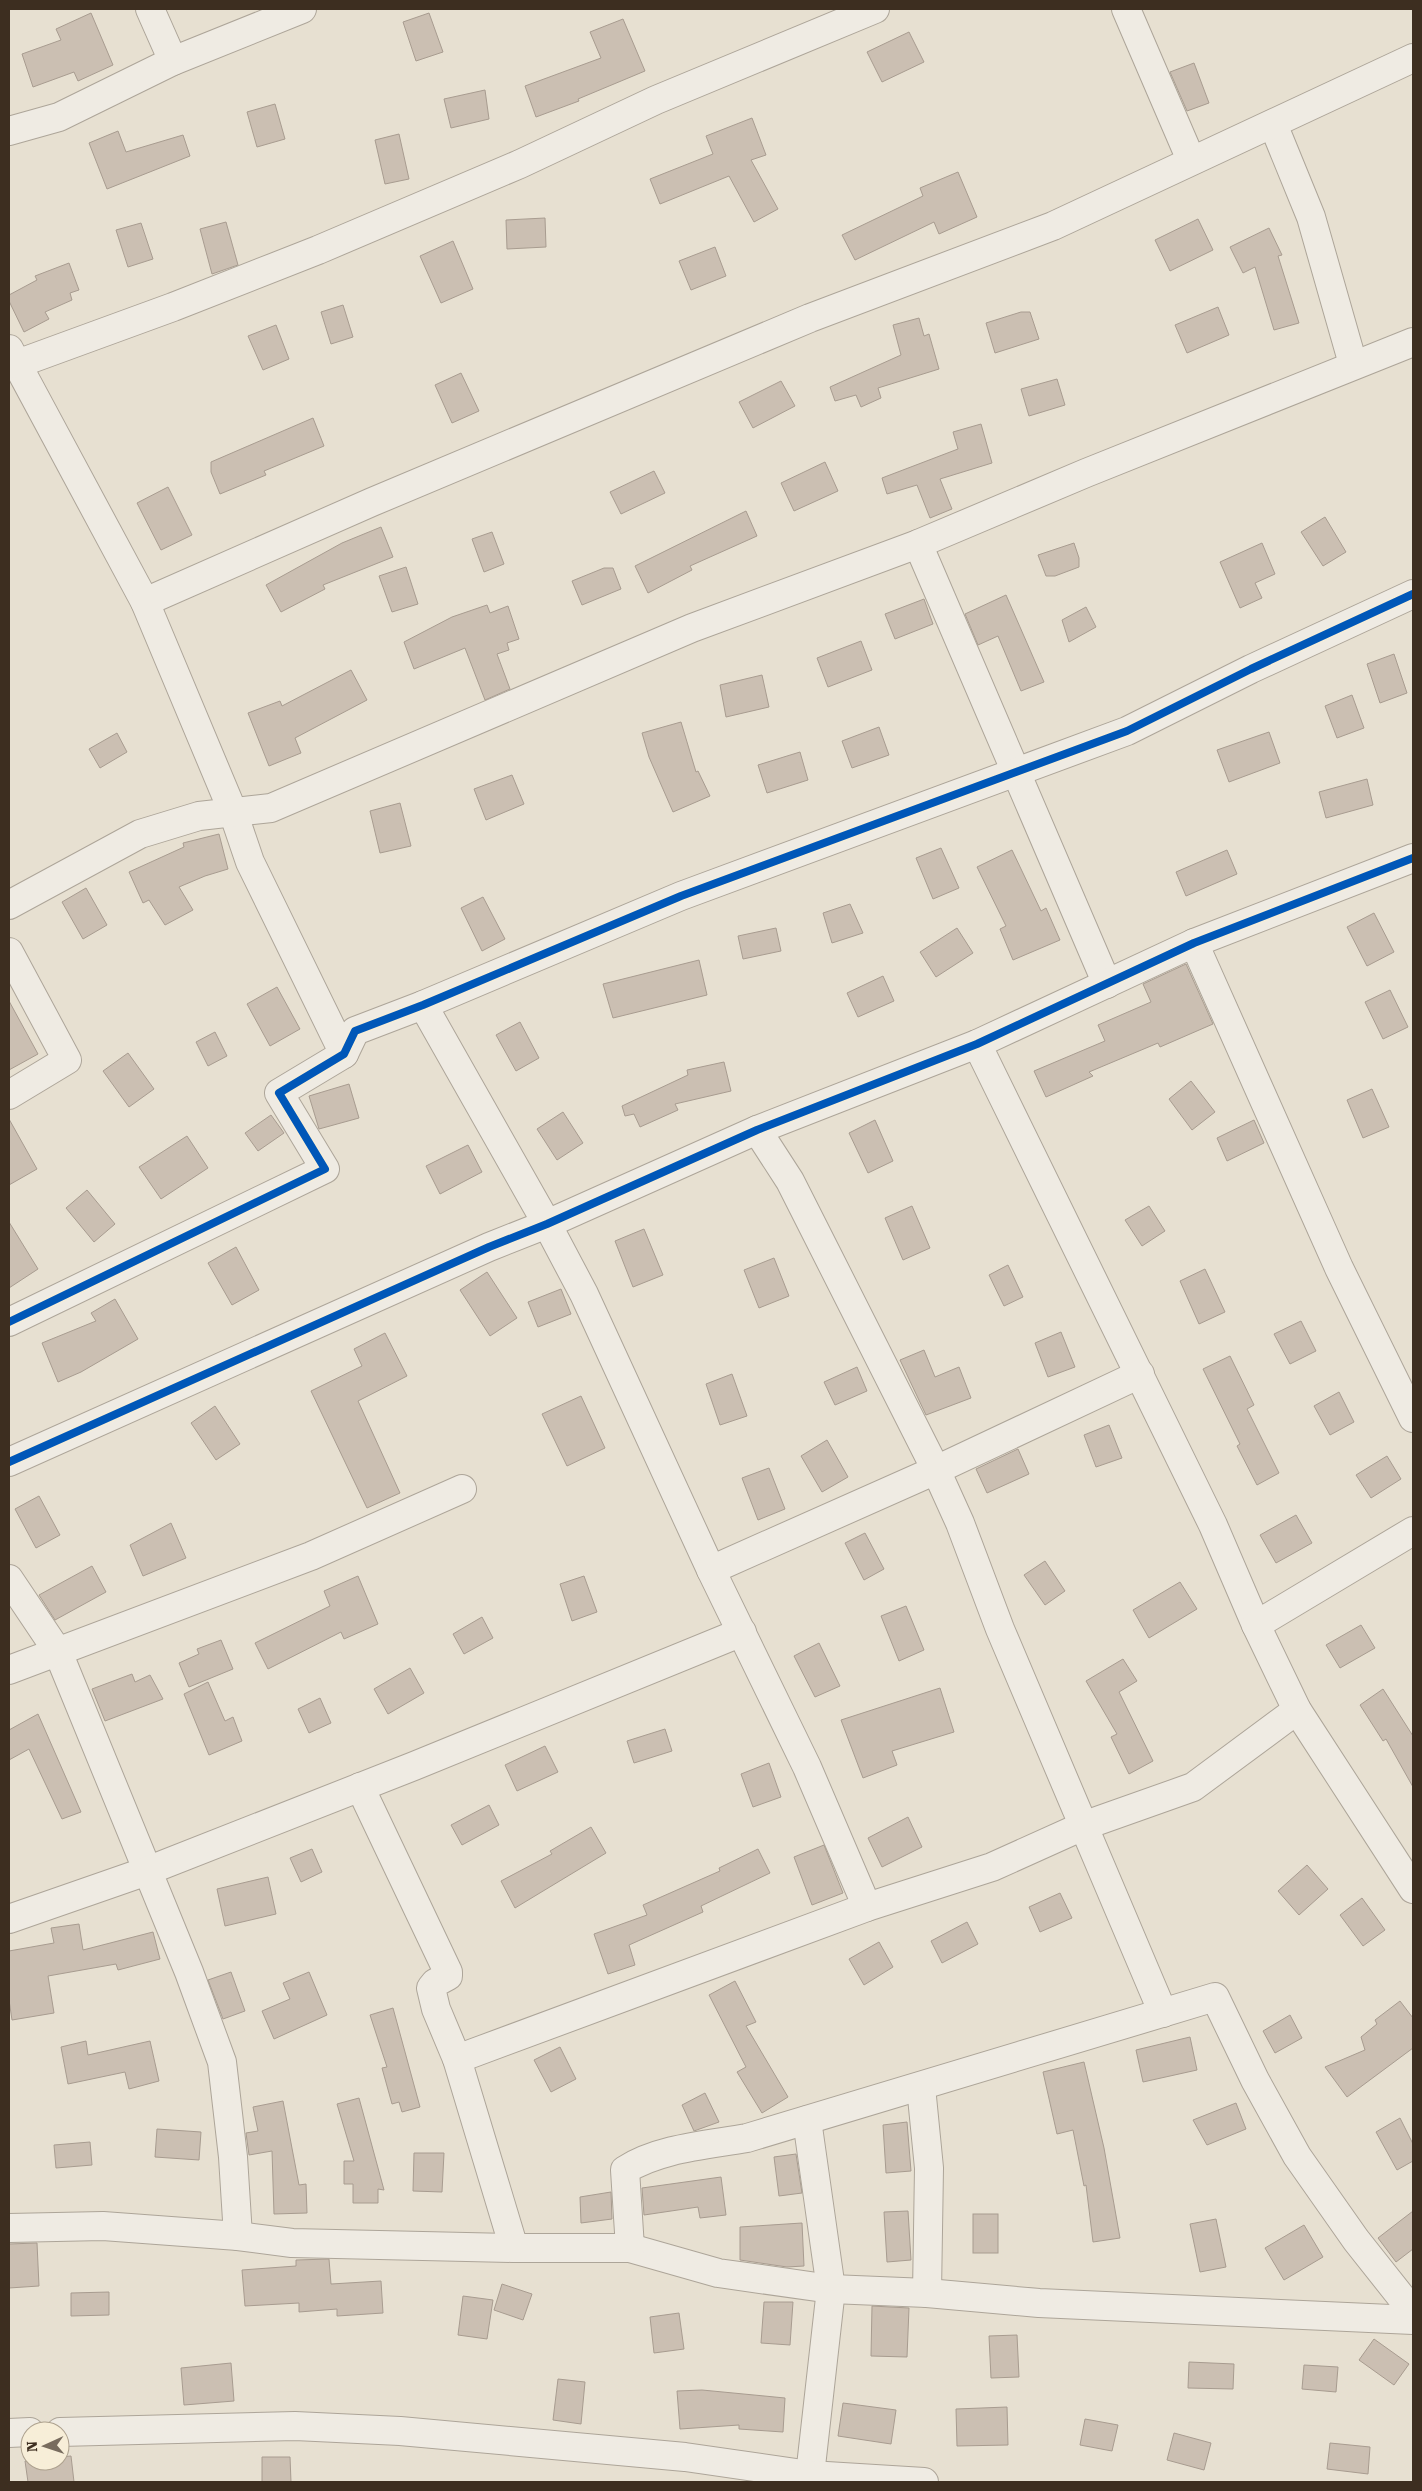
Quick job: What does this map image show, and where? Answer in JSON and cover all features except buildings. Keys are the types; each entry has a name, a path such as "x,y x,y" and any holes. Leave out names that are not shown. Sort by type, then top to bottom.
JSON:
{"street":[{"path":"150,9 173,61"},
{"path":"9,131 59,117 173,61 302,9"},
{"path":"344,1054 250,862 233,812 145,602 13,356 172,307 318,250 520,164 656,100 875,9"},
{"path":"1126,9 1191,160"},
{"path":"145,602 372,502 810,318 1053,226 1413,58"},
{"path":"1273,124 1311,217 1353,364"},
{"path":"9,905 140,834 199,816 271,808 692,628 918,544 1353,364 1413,342"},
{"path":"918,544 1017,770 1107,984"},
{"path":"9,1322 325,1169 279,1093 344,1054 355,1031 423,1005 681,896 1017,770 1127,731 1251,669 1413,594"},
{"path":"9,1462 489,1246 548,1224 757,1130 977,1044 1194,943 1413,858"},
{"path":"1194,943 1339,1268 1413,1418"},
{"path":"9,952 67,1060 9,1095"},
{"path":"423,1005 548,1224 584,1294 710,1570 807,1767 868,1907"},
{"path":"977,1044 1140,1374 1213,1526 1256,1625 1297,1710 1413,1889"},
{"path":"757,1130 790,1181 936,1470 960,1523 1000,1629 1163,2013"},
{"path":"710,1570 936,1470 1140,1374"},
{"path":"9,1670 311,1556 462,1489"},
{"path":"1256,1625 1413,1531"},
{"path":"9,1579 58,1652 189,1972 222,2062 233,2157 238,2236"},
{"path":"9,1919 147,1871 742,1632"},
{"path":"457,2059 868,1907 992,1867 1083,1826 1193,1787 1297,1710"},
{"path":"360,1787 448,1972 448,1976 435,1983 431,1988 436,2009 457,2059 514,2248"},
{"path":"630,2248 624,2170 637,2162 747,2138 922,2087 1215,1997 1255,2080 1297,2156 1356,2240 1402,2298 1413,2319"},
{"path":"922,2087 930,2168 928,2293"},
{"path":"807,2120 831,2289 810,2475"},
{"path":"9,2228 103,2226 292,2242 514,2248 630,2248 718,2273 831,2289 928,2293 1039,2303 1413,2319"},
{"path":"70,2432 295,2426 400,2431 685,2457 810,2475 924,2482"}],"cycle path":[{"path":"9,1322 325,1169 279,1093 344,1054 355,1031 423,1005 681,896 1127,731 1251,669 1413,594"},
{"path":"9,1462 489,1247 547,1224 757,1130 977,1044 1194,943 1413,858"}]}
